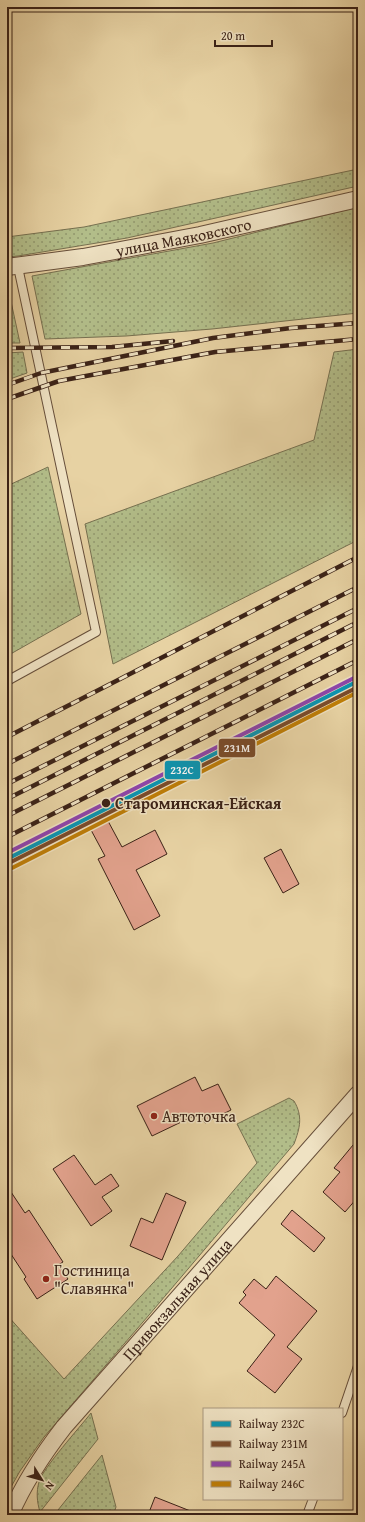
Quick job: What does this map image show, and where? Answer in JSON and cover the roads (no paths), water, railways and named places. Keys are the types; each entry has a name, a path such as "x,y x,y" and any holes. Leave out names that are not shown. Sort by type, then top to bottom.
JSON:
{"street":[{"name":"улица Маяковского","path":"12,267 83,257 200,235 358,199"},
{"name":"Привокзальная улица","path":"10,1515 19,1494 31,1473 46,1450 64,1427 358,1094"}],"lane":[{"path":"7,681 96,632 12,267"},
{"path":"343,1410 358,1366"},
{"path":"307,1515 313,1500"}],"railway":[{"path":"7,385 41,373 213,338 291,328 358,323"},
{"path":"7,399 59,381 215,352 358,339"},
{"path":"7,348 112,347 173,341"},
{"path":"7,737 358,557"},
{"path":"7,764 358,587"},
{"path":"7,784 358,608"},
{"path":"7,799 358,622"},
{"path":"7,816 358,639"},
{"path":"7,837 358,660"}],"rail line":[{"name":"245А","path":"7,853 356,677"},
{"name":"232C","path":"7,859 358,681"},
{"name":"231М","path":"9,863 358,687"},
{"name":"246С","path":"12,868 358,692"}],"place":[{"name":"Староминская-Ейская","path":"106,803"},
{"name":"Автоточка","path":"154,1116"},
{"name":"Гостиница \"Славянка\"","path":"46,1279"}]}
